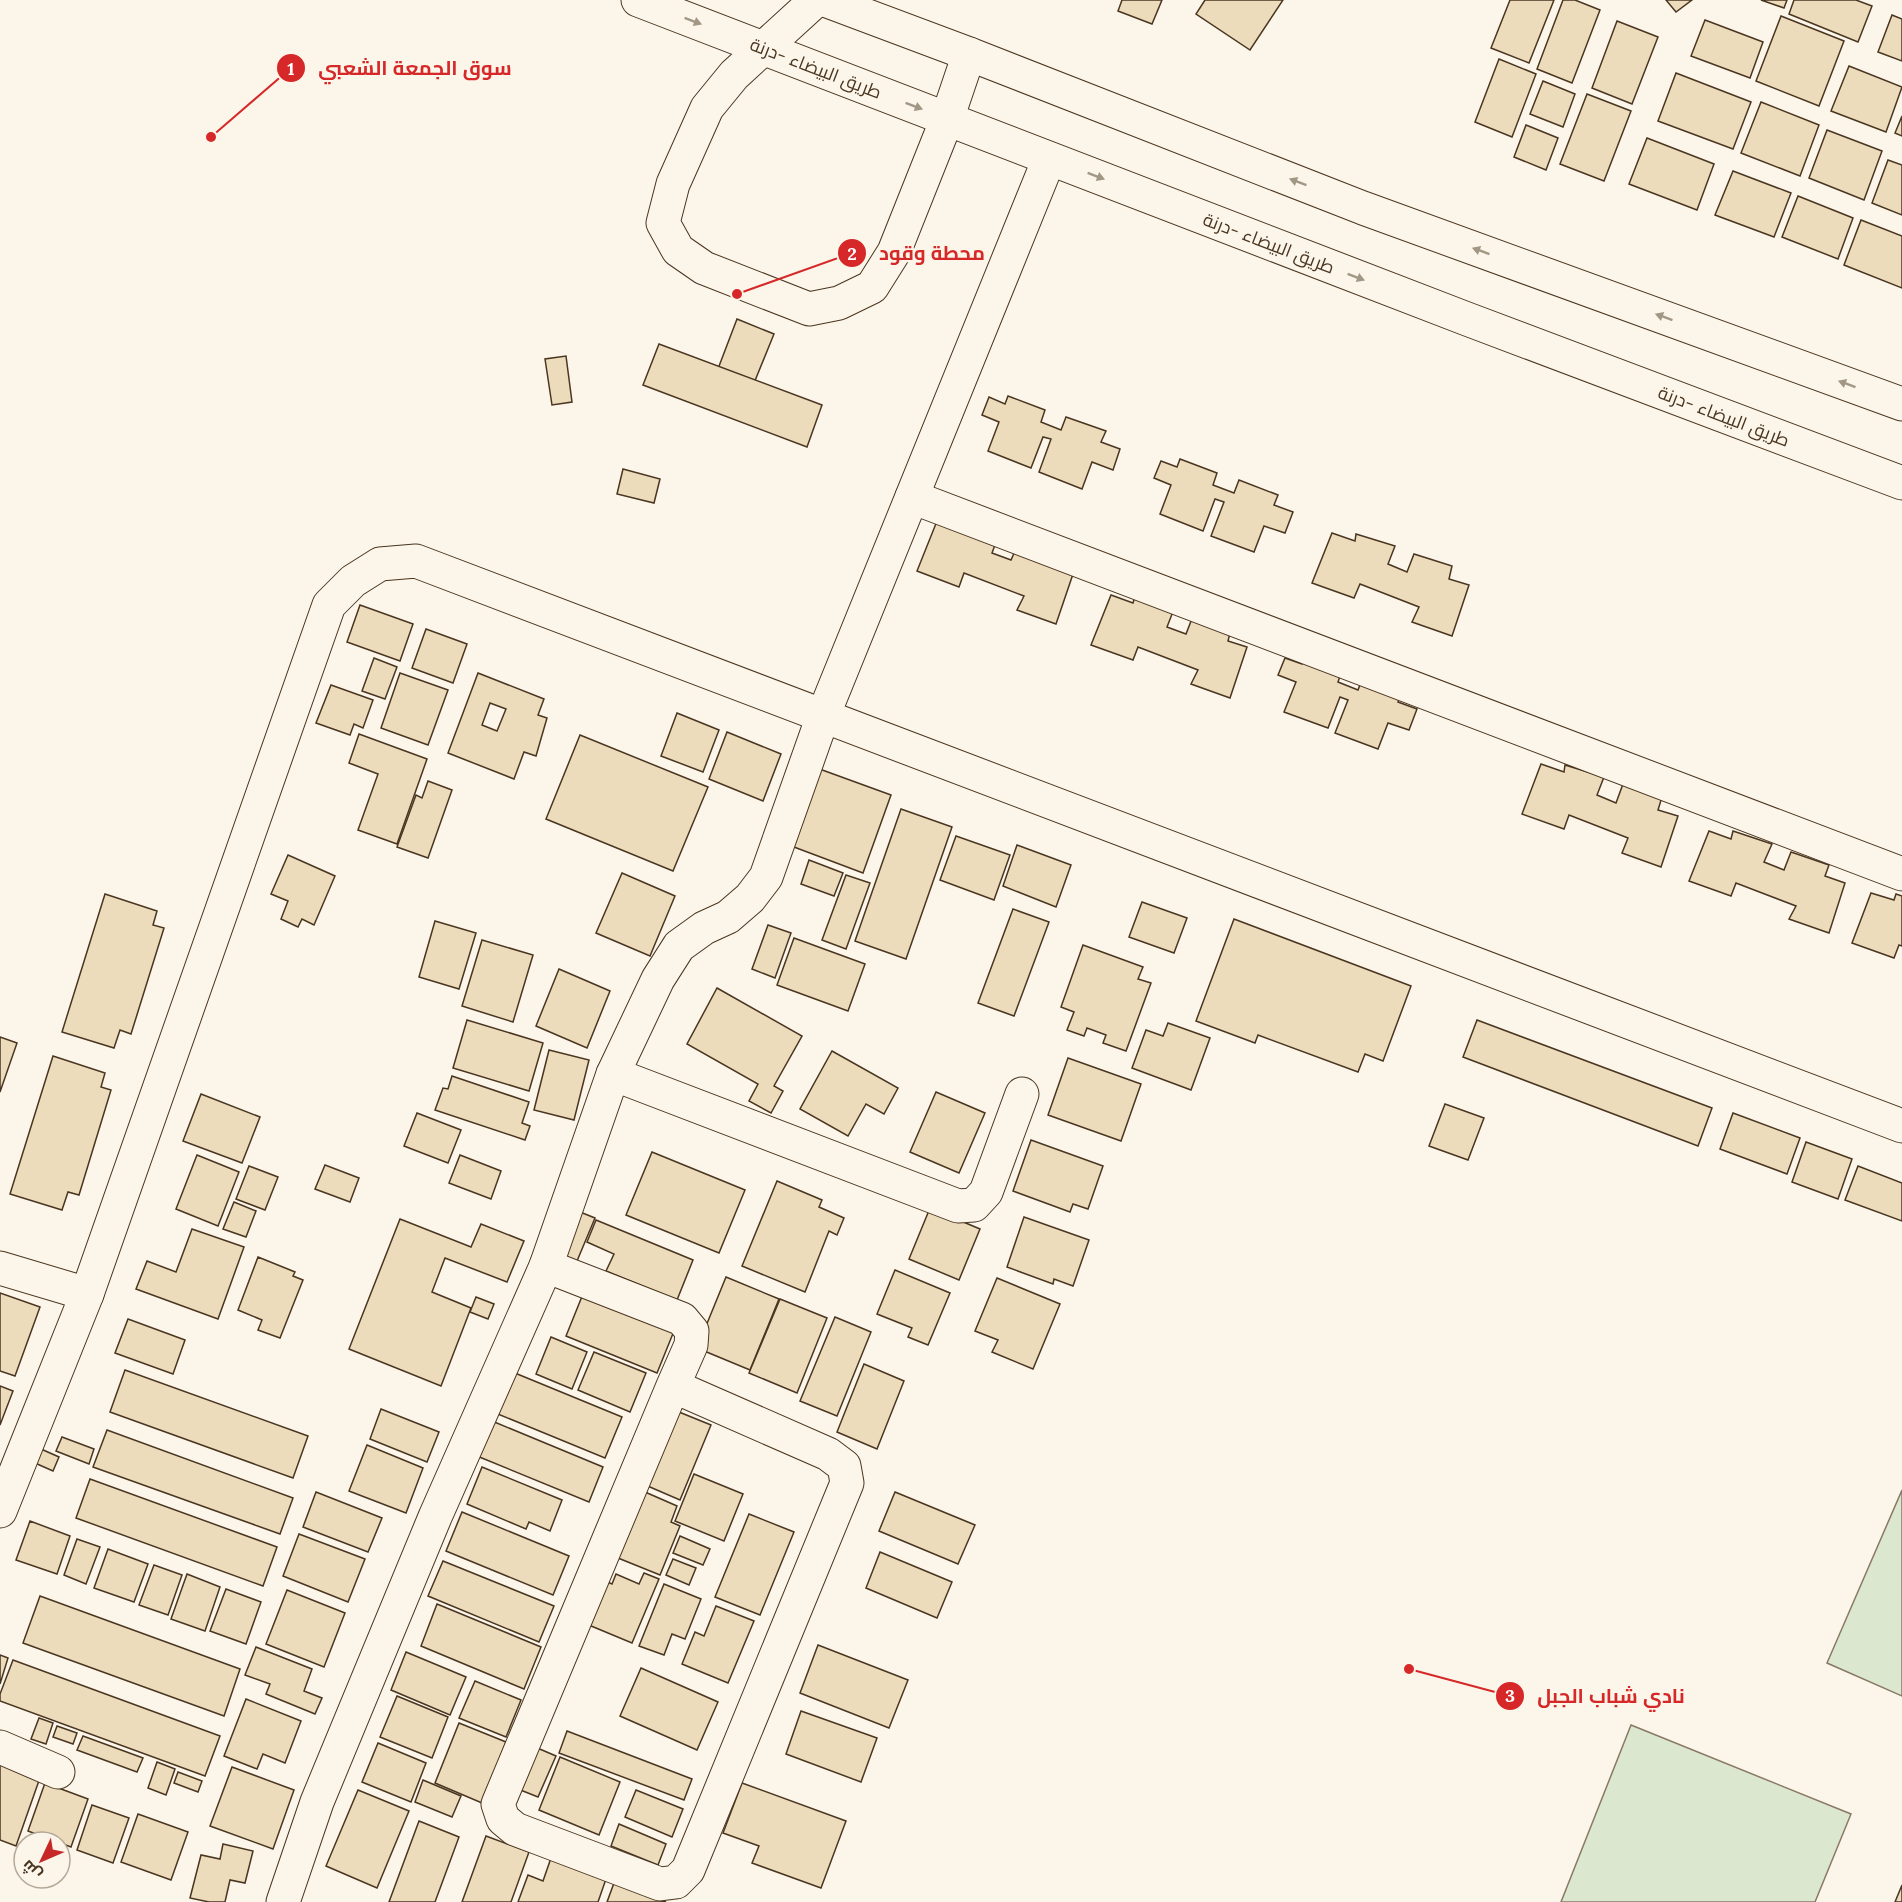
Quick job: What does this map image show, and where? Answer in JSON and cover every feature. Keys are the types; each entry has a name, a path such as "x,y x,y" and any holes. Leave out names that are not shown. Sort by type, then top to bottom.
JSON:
{"main road":[{"name":"طريق البيضاء -درنة","path":"638,0 1467,319 1902,483"},
{"path":"816,0 734,75 707,108 673,184 663,223 678,250 704,268 809,309 839,303 872,287 894,252 969,54"},
{"path":"825,0 1363,208 1902,404"},
{"path":"283,1902 317,1802 435,1517 546,1266 613,1074 658,979 679,946 704,928 728,917 750,898 766,877 824,716 1049,159"},
{"path":"912,497 1902,874"},
{"path":"0,1511 87,1294 329,605 352,581 380,564 416,561 1902,1126"},
{"path":"613,1074 958,1206 974,1205 986,1192 1022,1094"},
{"path":"546,1266 682,1319 692,1331 691,1345 673,1386 498,1804 503,1819 515,1829 660,1884 676,1882 688,1870 847,1484 844,1466 828,1454 673,1386"},
{"path":"0,1268 87,1294"},
{"path":"0,1747 58,1772"}],"green space":[{"path":"1902,1490 1902,1696 1827,1663"},
{"path":"1631,1725 1851,1814 1815,1902 1561,1902"}],"building":[{"path":"1122,0 1162,0 1152,24 1118,11"},
{"path":"1205,0 1283,0 1250,50 1196,14"},
{"path":"1510,0 1554,0 1529,63 1491,48"},
{"path":"1563,0 1575,0 1600,10 1572,83 1537,69"},
{"path":"1666,0 1692,0 1676,12"},
{"path":"1761,0 1787,0 1784,8"},
{"path":"1794,0 1856,0 1872,6 1858,42 1789,14"},
{"path":"1892,15 1902,19 1902,61 1878,52"},
{"path":"1781,16 1844,41 1819,106 1756,81"},
{"path":"1705,20 1763,42 1750,78 1691,56"},
{"path":"1617,21 1658,37 1632,104 1592,88"},
{"path":"1499,59 1536,74 1512,137 1475,122"},
{"path":"1849,66 1902,87 1886,132 1831,111"},
{"path":"1676,73 1751,102 1733,149 1658,121"},
{"path":"1543,81 1575,94 1563,127 1530,114"},
{"path":"1587,94 1631,111 1604,181 1560,164"},
{"path":"1761,102 1819,125 1800,176 1741,153"},
{"path":"1902,116 1902,136 1895,133"},
{"path":"1526,125 1558,138 1546,170 1514,157"},
{"path":"1827,130 1882,151 1864,200 1809,178"},
{"path":"1647,138 1714,164 1697,210 1629,184"},
{"path":"1888,160 1902,165 1902,215 1872,203"},
{"path":"1733,171 1791,193 1774,237 1715,215"},
{"path":"1798,196 1853,218 1838,259 1782,237"},
{"path":"1861,220 1902,236 1902,288 1844,265"},
{"path":"737,319 774,334 752,388 716,374"},
{"path":"659,344 822,405 807,447 643,385"},
{"path":"566,356 572,402 552,405 545,359"},
{"path":"1008,396 1045,410 1041,422 1061,430 1066,417 1106,431 1101,442 1120,449 1113,470 1092,462 1082,489 1039,472 1051,439 1043,437 1031,468 988,451 999,422 982,415 989,397 1005,404"},
{"path":"1180,459 1217,473 1213,485 1234,493 1239,480 1278,495 1274,505 1293,512 1285,533 1264,526 1254,552 1211,536 1224,502 1215,499 1203,531 1160,514 1171,485 1154,478 1161,461 1177,467"},
{"path":"623,469 660,479 654,503 617,494"},
{"path":"937,521 999,534 992,553 1011,560 1019,542 1073,574 1056,624 1017,610 1024,596 964,573 959,587 917,571"},
{"path":"1332,533 1355,541 1356,534 1395,546 1388,564 1407,572 1414,554 1452,566 1449,579 1469,585 1452,636 1412,622 1419,607 1360,584 1354,598 1312,583"},
{"path":"1111,595 1133,603 1135,596 1174,609 1167,627 1186,634 1193,616 1231,629 1228,641 1247,647 1230,698 1191,684 1198,670 1138,647 1133,660 1091,645"},
{"path":"360,605 413,624 400,661 347,642"},
{"path":"426,629 467,644 453,683 412,668"},
{"path":"1305,656 1342,670 1338,682 1358,690 1363,677 1402,692 1398,702 1417,709 1409,730 1388,723 1378,749 1335,733 1348,700 1340,697 1328,728 1284,712 1296,682 1278,675 1285,658 1302,664"},
{"path":"374,658 397,667 385,699 362,691"},
{"path":"400,673 448,690 428,745 381,728"},
{"path":"478,673 544,699 538,715 547,718 536,756 524,752 514,779 448,753","holes":["490,703 506,709 497,731 482,725"]},
{"path":"331,685 373,700 363,728 354,724 350,735 316,723"},
{"path":"677,713 719,730 703,772 661,756"},
{"path":"727,732 781,754 763,801 709,779"},
{"path":"359,734 427,759 397,844 358,830 378,774 349,763"},
{"path":"580,735 708,787 673,871 546,819"},
{"path":"1541,764 1564,772 1565,765 1604,777 1597,795 1616,803 1623,784 1662,797 1658,810 1678,816 1661,867 1622,853 1628,838 1569,815 1564,829 1522,814"},
{"path":"814,767 891,795 863,873 786,844"},
{"path":"428,781 452,790 428,858 397,847 416,795 422,798"},
{"path":"901,809 952,827 906,959 855,941"},
{"path":"1709,831 1731,839 1733,831 1772,844 1764,862 1784,870 1791,852 1829,865 1825,876 1845,883 1829,933 1789,919 1796,906 1736,883 1731,896 1689,881"},
{"path":"956,836 1010,855 994,900 940,880"},
{"path":"1017,845 1071,865 1056,907 1003,886"},
{"path":"288,855 335,876 314,925 302,919 298,927 281,919 288,901 271,894"},
{"path":"809,860 843,873 834,896 801,884"},
{"path":"622,873 675,896 650,956 596,933"},
{"path":"846,875 870,883 846,949 822,940"},
{"path":"1871,893 1894,900 1896,894 1902,896 1902,946 1899,945 1894,958 1852,943"},
{"path":"105,894 157,911 153,925 164,928 131,1034 120,1030 114,1048 62,1032"},
{"path":"1142,902 1187,918 1174,953 1129,937"},
{"path":"1013,909 1049,922 1014,1016 978,1003"},
{"path":"1234,919 1411,986 1383,1061 1365,1054 1358,1072 1258,1035 1255,1043 1196,1021"},
{"path":"435,921 476,933 459,989 419,977"},
{"path":"768,925 791,933 775,978 752,969"},
{"path":"794,938 865,964 848,1011 777,985"},
{"path":"482,940 533,955 513,1022 462,1006"},
{"path":"1083,945 1143,967 1138,979 1151,983 1126,1051 1103,1043 1106,1035 1087,1028 1084,1036 1067,1030 1074,1012 1061,1007"},
{"path":"559,969 610,991 587,1048 536,1026"},
{"path":"717,988 802,1036 774,1086 783,1091 771,1113 749,1101 758,1084 687,1044"},
{"path":"467,1020 543,1043 529,1091 453,1068"},
{"path":"1477,1020 1712,1108 1698,1146 1463,1057"},
{"path":"1168,1023 1210,1038 1191,1090 1132,1068 1146,1030 1163,1036"},
{"path":"0,1037 17,1043 0,1092"},
{"path":"549,1050 589,1060 574,1120 534,1110"},
{"path":"832,1051 898,1088 884,1114 866,1104 848,1136 800,1109"},
{"path":"53,1056 105,1073 101,1087 111,1090 79,1195 68,1192 62,1210 10,1194"},
{"path":"1068,1058 1141,1084 1121,1141 1048,1115"},
{"path":"452,1076 529,1102 522,1123 530,1126 525,1140 435,1110 443,1088 448,1089"},
{"path":"936,1092 985,1113 959,1173 910,1152"},
{"path":"201,1094 260,1117 242,1163 183,1141"},
{"path":"1445,1104 1484,1118 1468,1160 1429,1146"},
{"path":"417,1113 461,1130 448,1163 404,1146"},
{"path":"1733,1113 1800,1138 1787,1174 1720,1149"},
{"path":"1031,1140 1103,1166 1088,1209 1073,1204 1070,1212 1013,1191"},
{"path":"1806,1142 1852,1159 1838,1199 1792,1182"},
{"path":"652,1152 745,1190 719,1253 626,1215"},
{"path":"197,1155 239,1172 218,1226 176,1209"},
{"path":"460,1155 501,1171 491,1199 449,1183"},
{"path":"325,1165 359,1178 350,1202 315,1189"},
{"path":"249,1166 278,1177 265,1210 236,1199"},
{"path":"1858,1166 1902,1183 1902,1221 1845,1200"},
{"path":"777,1181 822,1200 819,1207 844,1218 837,1235 829,1231 805,1292 742,1266"},
{"path":"234,1202 256,1211 246,1237 223,1229"},
{"path":"930,1208 980,1229 959,1280 909,1259"},
{"path":"575,1210 595,1218 577,1261 557,1253"},
{"path":"1024,1217 1089,1240 1073,1286 1054,1279 1053,1284 1007,1267"},
{"path":"400,1219 471,1247 481,1224 524,1241 507,1282 445,1258 432,1292 471,1308 441,1386 349,1349"},
{"path":"596,1220 693,1260 677,1300 606,1271 614,1254 587,1242"},
{"path":"192,1229 244,1247 218,1319 136,1289 147,1261 176,1272"},
{"path":"258,1257 295,1272 293,1276 303,1280 280,1338 258,1330 262,1320 238,1310"},
{"path":"895,1270 950,1293 928,1345 908,1337 912,1328 877,1314"},
{"path":"726,1277 779,1299 750,1370 697,1348"},
{"path":"997,1278 1060,1304 1033,1369 992,1352 998,1340 975,1331"},
{"path":"0,1293 40,1307 15,1376 0,1371"},
{"path":"583,1294 674,1331 657,1373 566,1336"},
{"path":"476,1297 494,1304 488,1319 470,1312"},
{"path":"780,1299 827,1318 797,1393 749,1373"},
{"path":"835,1317 871,1332 837,1416 800,1401"},
{"path":"128,1319 185,1340 173,1374 115,1353"},
{"path":"551,1337 587,1352 572,1389 536,1374"},
{"path":"594,1352 646,1373 630,1412 578,1390"},
{"path":"864,1364 904,1381 877,1449 837,1432"},
{"path":"125,1370 308,1436 293,1478 110,1412"},
{"path":"510,1371 622,1417 605,1458 493,1412"},
{"path":"0,1386 13,1391 0,1425"},
{"path":"381,1409 439,1432 427,1462 370,1439"},
{"path":"674,1410 711,1425 680,1500 643,1484"},
{"path":"492,1421 603,1467 589,1502 477,1456"},
{"path":"107,1430 293,1498 280,1534 93,1467"},
{"path":"62,1437 94,1449 89,1464 56,1451"},
{"path":"367,1445 423,1468 406,1513 349,1491"},
{"path":"41,1449 59,1457 53,1471 35,1463"},
{"path":"482,1467 562,1500 550,1531 529,1522 526,1529 467,1504"},
{"path":"694,1474 743,1494 724,1541 675,1521"},
{"path":"90,1479 277,1547 263,1586 76,1518"},
{"path":"316,1492 382,1518 368,1552 303,1527"},
{"path":"645,1492 677,1506 671,1522 680,1526 660,1575 618,1558"},
{"path":"895,1492 975,1525 958,1564 879,1531"},
{"path":"462,1512 569,1556 553,1595 446,1551"},
{"path":"749,1514 794,1532 760,1615 715,1597"},
{"path":"30,1521 70,1536 57,1574 16,1560"},
{"path":"299,1534 365,1559 348,1602 283,1576"},
{"path":"680,1536 710,1549 703,1565 673,1553"},
{"path":"77,1539 100,1547 86,1584 64,1575"},
{"path":"108,1549 148,1564 134,1602 94,1588"},
{"path":"880,1552 952,1582 937,1618 866,1588"},
{"path":"673,1559 696,1568 689,1585 666,1575"},
{"path":"443,1561 554,1606 539,1642 428,1596"},
{"path":"154,1565 182,1575 168,1615 139,1605"},
{"path":"644,1573 659,1579 632,1643 584,1623 603,1580 612,1584 616,1574 639,1584"},
{"path":"187,1574 220,1587 205,1631 171,1619"},
{"path":"664,1584 701,1599 685,1639 672,1634 664,1655 639,1646"},
{"path":"226,1589 261,1602 246,1644 210,1631"},
{"path":"287,1590 345,1613 324,1667 266,1644"},
{"path":"40,1596 240,1669 224,1716 23,1643"},
{"path":"437,1604 541,1647 524,1689 421,1646"},
{"path":"716,1606 754,1621 728,1683 682,1664 695,1632 704,1636"},
{"path":"818,1645 908,1680 889,1728 800,1693"},
{"path":"256,1647 312,1669 304,1691 322,1698 315,1714 266,1694 270,1684 245,1675"},
{"path":"406,1652 466,1677 450,1715 391,1690"},
{"path":"0,1655 8,1658 0,1684"},
{"path":"13,1660 220,1736 205,1776 0,1701 0,1694"},
{"path":"641,1668 718,1702 697,1750 620,1716"},
{"path":"475,1681 521,1700 506,1737 459,1718"},
{"path":"397,1696 448,1717 432,1758 380,1737"},
{"path":"246,1699 301,1721 285,1763 263,1754 257,1769 224,1756"},
{"path":"801,1711 877,1738 861,1782 786,1754"},
{"path":"39,1718 53,1723 46,1744 31,1739"},
{"path":"459,1723 506,1742 482,1803 435,1783"},
{"path":"57,1726 77,1733 73,1744 53,1737"},
{"path":"567,1731 692,1779 684,1800 559,1753"},
{"path":"83,1736 143,1758 137,1772 77,1750"},
{"path":"378,1743 426,1763 411,1802 362,1782"},
{"path":"535,1747 556,1756 538,1797 518,1789"},
{"path":"560,1757 620,1782 599,1835 539,1810"},
{"path":"0,1761 42,1772 22,1830 12,1830 12,1844 0,1840"},
{"path":"157,1762 175,1769 166,1795 148,1788"},
{"path":"232,1767 294,1790 273,1849 210,1826"},
{"path":"178,1772 202,1781 198,1792 174,1783"},
{"path":"423,1780 461,1796 452,1817 415,1802"},
{"path":"45,1783 88,1799 72,1844 72,1830 28,1830"},
{"path":"742,1783 846,1821 821,1888 752,1863 759,1846 723,1833"},
{"path":"358,1790 409,1811 377,1888 326,1866"},
{"path":"636,1790 683,1809 672,1837 625,1817"},
{"path":"92,1805 129,1818 113,1863 77,1850"},
{"path":"138,1814 188,1832 171,1880 121,1862"},
{"path":"419,1821 459,1837 435,1902 389,1902"},
{"path":"619,1824 666,1844 658,1865 611,1846"},
{"path":"486,1836 529,1852 511,1902 462,1902"},
{"path":"223,1844 253,1851 245,1883 230,1880 225,1902 209,1902 190,1898 201,1855 220,1859"},
{"path":"551,1858 606,1879 598,1902 518,1902 528,1875 543,1881"},
{"path":"614,1883 666,1902 607,1902"},
{"path":"1902,1885 1902,1902 1895,1902"}],"place":[{"name":"سوق الجمعة الشعبي","path":"211,137"},
{"name":"محطة وقود","path":"737,294"},
{"name":"نادي شباب الجبل","path":"1409,1669"}]}
